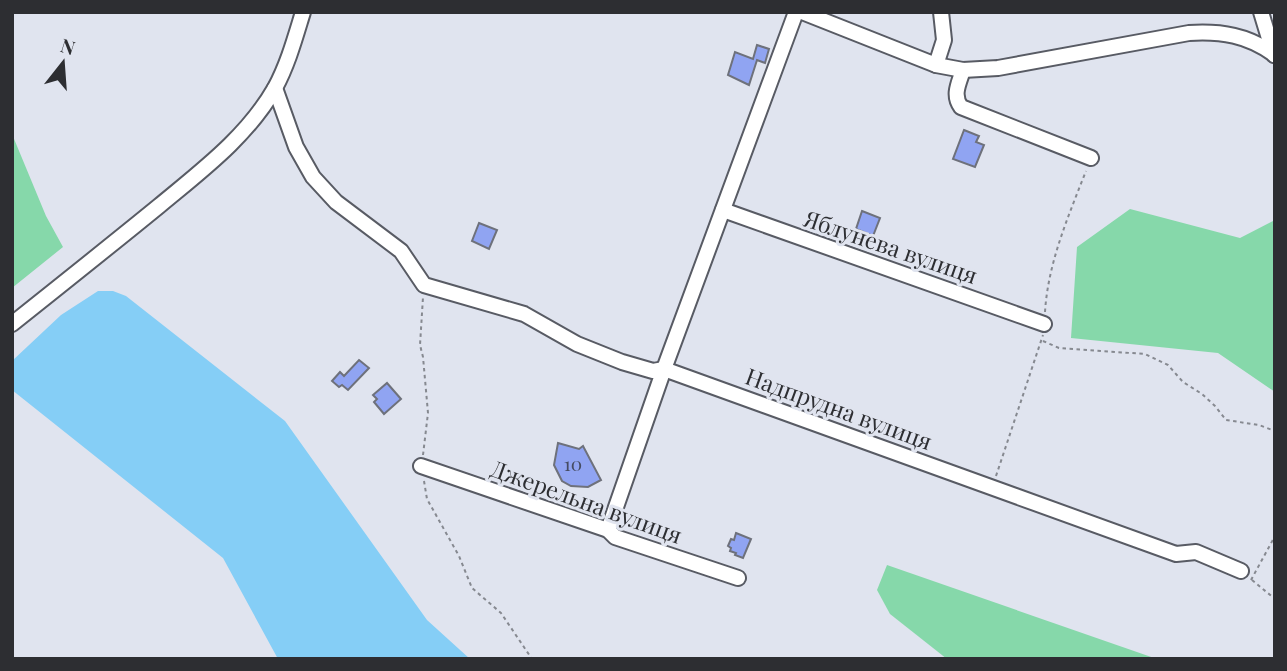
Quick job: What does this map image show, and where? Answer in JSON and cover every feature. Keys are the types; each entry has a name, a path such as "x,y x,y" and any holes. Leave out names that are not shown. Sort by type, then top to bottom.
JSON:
{"street":[{"path":"12,324 204,169 233,142 275,88 303,12"},
{"path":"608,530 664,369 796,12"},
{"path":"802,12 936,65 962,69 998,68 1189,33 1209,32 1243,37 1260,44 1274,55"},
{"path":"936,65 944,40 941,12"},
{"path":"1261,12 1274,55"},
{"path":"962,69 956,94 961,107 1091,158"},
{"name":"Надпрудна вулиця","path":"275,88 296,147 319,184 335,202 401,251 424,285 524,314 577,344 622,362 653,371 664,369 1176,554 1196,552 1246,575"},
{"name":"Яблунева вулиця","path":"723,210 1044,324"},
{"name":"Джерельна вулиця","path":"422,466 608,530 615,537 738,578"}],"path":[{"path":"1042,340 1059,348 1145,354 1168,365 1183,382 1215,406 1226,420 1259,425 1275,431"},
{"path":"1275,536 1246,575 1275,599"}],"green space":[{"path":"12,134 46,216 63,247 12,288"},
{"path":"1130,209 1240,238 1275,220 1275,392 1218,353 1071,338 1077,247"},
{"path":"887,565 1157,659 947,659 890,614 877,590"}],"water":[{"path":"98,291 113,291 126,296 285,421 427,620 470,659 278,659 223,558 12,390 12,361 61,315"}],"building":[{"path":"757,45 769,49 765,63 757,60 749,85 728,75 735,52 753,59"},
{"path":"964,130 979,136 976,142 984,145 975,167 953,159"},
{"path":"862,211 880,218 873,236 856,229"},
{"path":"479,223 497,230 489,249 472,241"},
{"path":"359,360 369,368 348,390 332,381 340,372 344,376"},
{"path":"387,383 401,399 384,414 374,402 377,399 373,395"},
{"path":"558,443 579,449 583,446 601,480 588,487 571,486 562,481 554,465"},
{"path":"736,533 751,539 743,558 730,551 728,546"}]}
